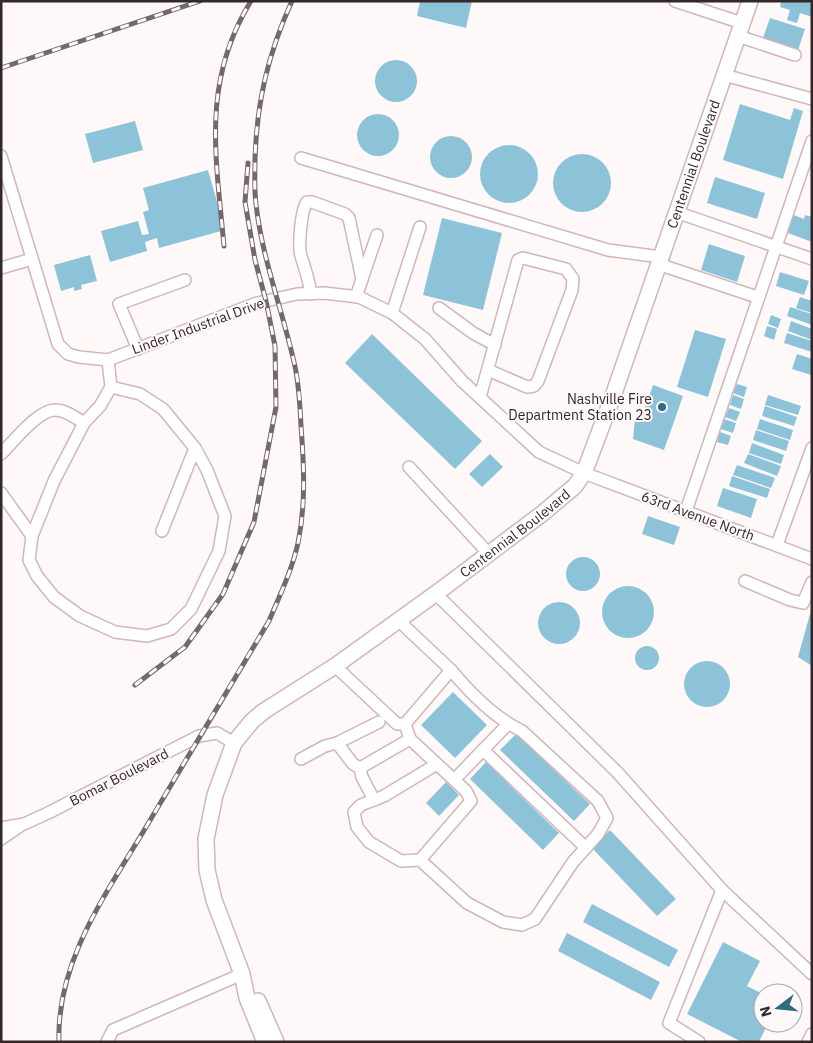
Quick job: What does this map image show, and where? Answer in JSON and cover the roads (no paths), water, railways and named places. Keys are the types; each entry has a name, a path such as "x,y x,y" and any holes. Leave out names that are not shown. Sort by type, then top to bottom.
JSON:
{"main road":[{"name":"Centennial Boulevard","path":"264,1042 247,998 242,974 214,900 207,870 206,840 215,795 234,743 252,721 264,711 336,666 399,621 543,513 575,486 584,473 613,396 750,1"},
{"name":"Centennial Boulevard","path":"242,974 260,1004 276,1042"}],"street":[{"path":"675,1 795,55"},
{"path":"724,75 812,99"},
{"path":"686,511 812,141"},
{"path":"1,156 32,259 1,268"},
{"path":"301,158 608,250 659,261 758,297"},
{"path":"311,294 308,275 300,254 302,212 307,202 312,202 345,214 349,218 362,279"},
{"path":"676,212 812,259"},
{"path":"392,313 420,227"},
{"path":"356,297 377,235"},
{"path":"480,397 519,259 523,258 542,262 566,269 574,283 538,381 534,386 527,387 488,370"},
{"name":"Linder Industrial Drive","path":"32,259 58,344 68,354 79,357 108,360 257,303 297,294 324,293 356,297 392,313 426,339 462,381 539,452 584,473"},
{"path":"138,349 119,304 185,280"},
{"path":"439,308 473,333 495,345"},
{"path":"108,360 111,387 100,406 84,423 54,482 32,536 29,560 37,576 54,597 80,616 115,632 147,636 171,629 191,609 219,550 225,516 207,470 195,448 164,409 140,394 111,387"},
{"path":"1,454 42,414 56,410 68,413 84,423"},
{"path":"162,530 195,448"},
{"path":"777,545 812,448"},
{"path":"409,467 489,554"},
{"name":"63rd Avenue North","path":"584,473 812,559"},
{"path":"1,493 32,536"},
{"path":"745,581 790,600 803,603 812,582"},
{"path":"436,594 618,774 722,890 812,974"},
{"path":"399,621 451,670 468,690 508,724 522,732 598,801 607,818 598,834 573,862 535,919 522,925 503,922 467,904 420,860"},
{"path":"336,666 397,724 405,724 451,670"},
{"path":"300,759 379,722"},
{"path":"405,724 410,738 466,791 472,801 420,860 401,861 369,842 356,827 354,812 361,805 374,800 437,764"},
{"path":"454,780 508,724"},
{"name":"Bomar Boulevard","path":"1,828 24,824 48,813 200,736 217,733 234,743"},
{"path":"360,768 410,738"},
{"path":"337,743 353,764 360,768 362,777 374,800"},
{"path":"483,750 586,848"},
{"path":"1,839 24,824"},
{"path":"699,1042 669,1023 722,890"},
{"path":"107,1042 114,1036 242,974"},
{"path":"808,1042 812,1034"}],"railway":[{"path":"1,68 200,1"},
{"path":"224,246 216,151 218,91 235,31 251,1"},
{"path":"59,1042 60,1011 67,981 89,924 269,621 289,573 298,543 304,484 300,402 296,370 263,244 255,187 256,137 261,97 276,40 292,1"},
{"path":"135,685 185,647 223,594 254,522 276,407 275,346 255,260 245,202 248,163"}],"place":[{"name":"Nashville Fire Department Station 23","path":"662,407"}]}
